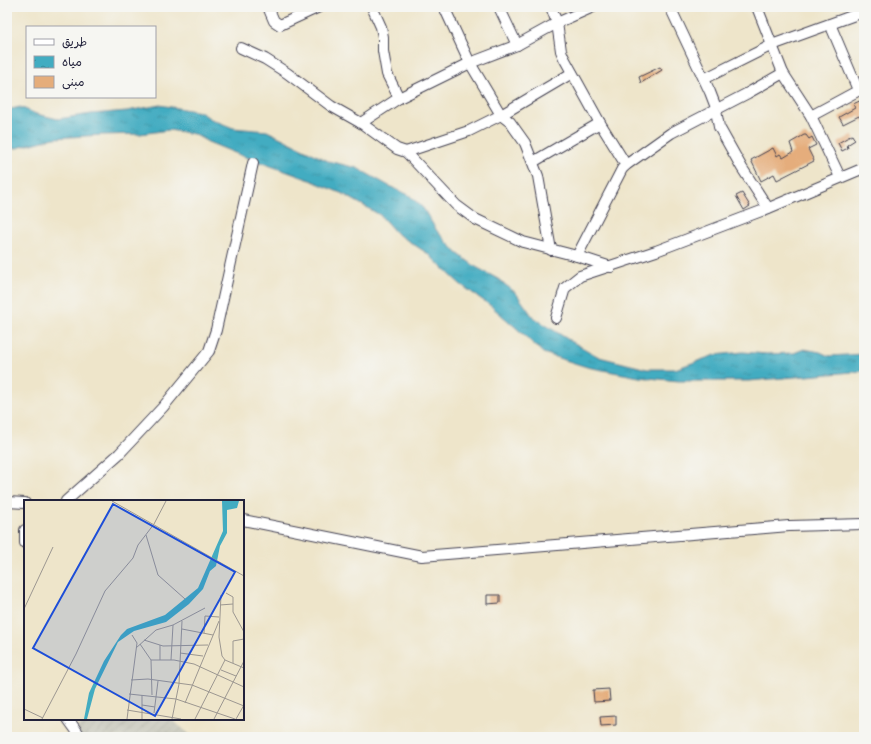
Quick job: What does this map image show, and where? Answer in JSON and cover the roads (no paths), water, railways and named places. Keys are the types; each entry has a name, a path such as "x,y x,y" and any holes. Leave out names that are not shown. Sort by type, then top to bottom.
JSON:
{"street":[{"path":"268,7 274,21 280,25 319,7"},
{"path":"372,7 381,27 387,74 399,98"},
{"path":"444,7 470,63 501,115 510,122 525,143 538,176 551,250"},
{"path":"499,7 517,45"},
{"path":"551,7 556,23 561,51 600,123 626,165"},
{"path":"361,123 399,98 470,63 517,45 556,23 593,7"},
{"path":"670,7 710,92 719,127 742,168 768,208"},
{"path":"757,7 783,73 811,116 840,177"},
{"path":"704,79 772,45 863,11"},
{"path":"811,116 861,89 830,24"},
{"path":"241,48 265,59 287,73 331,106 361,123 397,149 406,152 456,205 475,219 523,242 577,256 610,267"},
{"path":"406,152 464,133 501,115 572,73"},
{"path":"577,256 622,169 626,165 671,133 783,73"},
{"path":"533,162 600,123"},
{"path":"67,500 119,454 163,406 209,352 216,330 253,163"},
{"path":"556,318 565,288 580,276 610,267 768,208 864,168"},
{"path":"7,502 24,503"},
{"path":"244,520 422,556 789,526 864,524"},
{"path":"69,720 81,737"}],"water":[{"path":"160,105 200,112 211,119 233,128 267,131 328,161 357,168 409,195 423,208 437,231 457,253 476,267 498,279 516,293 533,317 599,357 647,369 675,369 715,355 743,352 767,354 794,353 804,349 820,352 829,356 864,354 864,371 749,381 679,381 639,377 587,367 543,353 491,306 460,284 427,253 396,233 380,215 343,194 310,180 240,155 208,142 194,134 169,130 140,134 54,138 17,148 7,149 7,110 20,107 36,114 58,119 127,111"}]}
